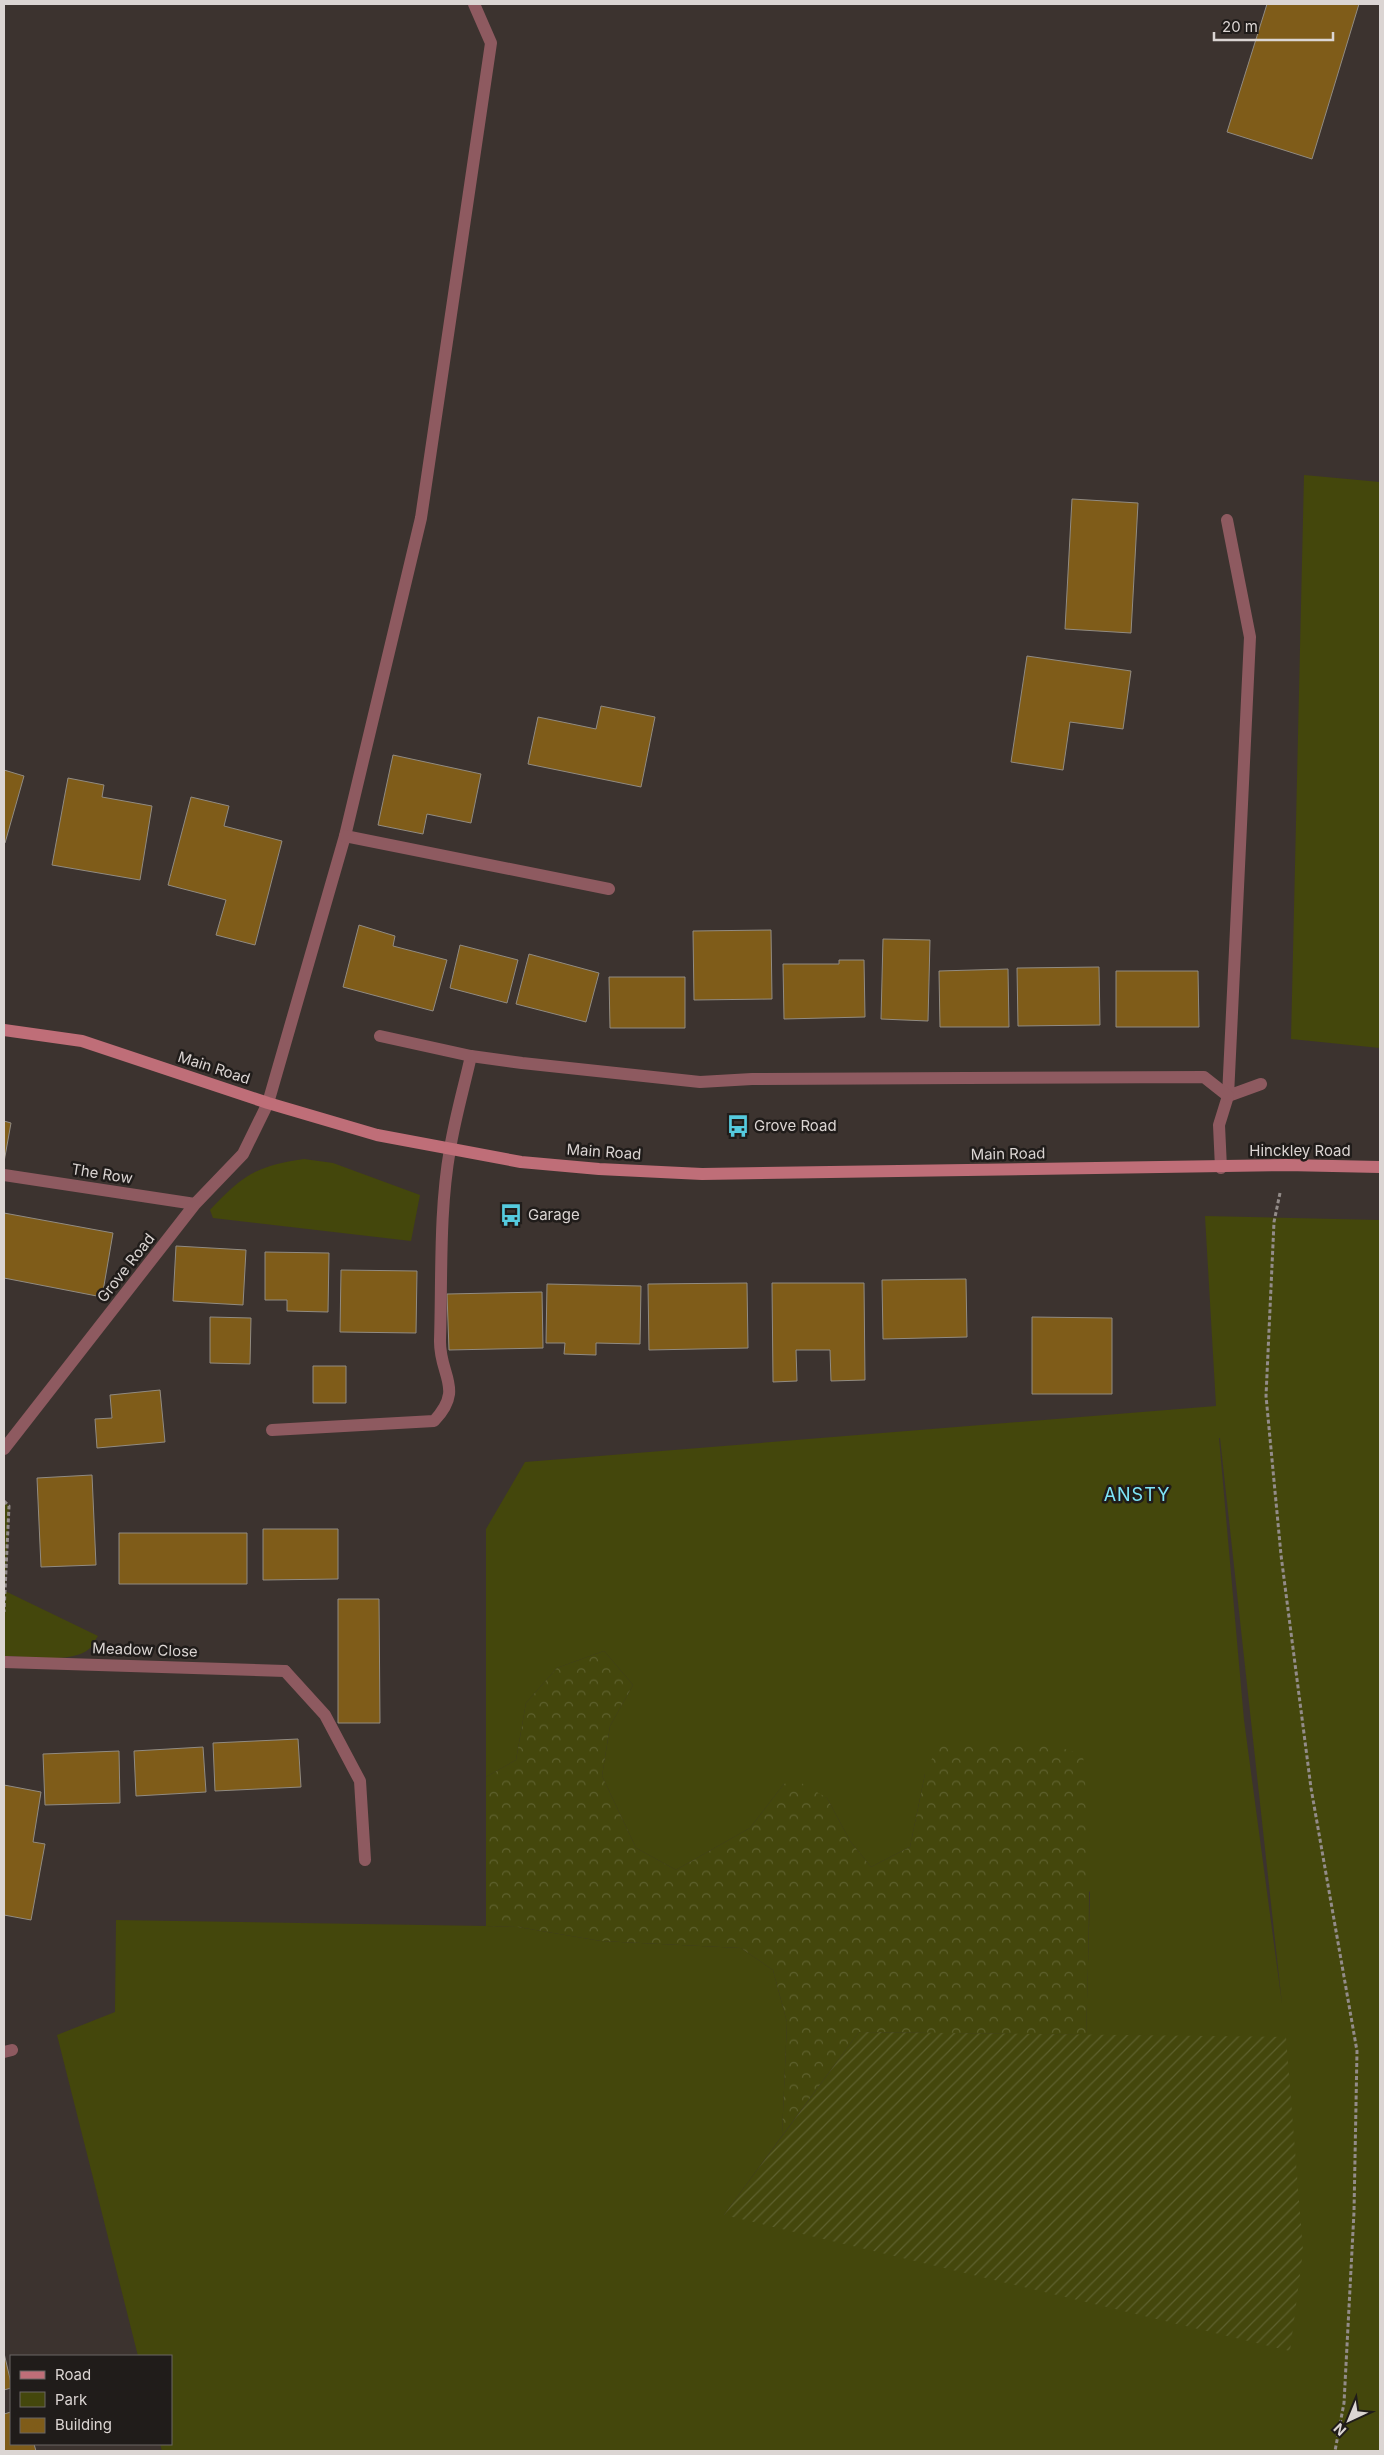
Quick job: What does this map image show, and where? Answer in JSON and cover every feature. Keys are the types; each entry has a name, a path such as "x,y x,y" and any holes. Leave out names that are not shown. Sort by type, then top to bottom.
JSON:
{"main road":[{"name":"Main Road","path":"4,1030 82,1041 268,1103 377,1135 521,1162 599,1170 702,1174 1221,1168"},
{"name":"Hinckley Road","path":"1221,1168 1286,1165 1380,1167"}],"street":[{"name":"Grove Road","path":"4,1449 195,1204 243,1154 268,1103 345,836 421,518 491,43 474,4"},
{"path":"1221,1168 1218,1125 1228,1096 1250,637 1227,520"},
{"path":"345,836 609,889"},
{"path":"380,1036 471,1056 700,1082 752,1079 1204,1077 1228,1096"},
{"path":"272,1430 434,1421 445,1410 449,1398 449,1380 440,1349 440,1245 450,1149 471,1056"},
{"path":"1228,1096 1261,1084"},
{"name":"The Row","path":"4,1175 195,1204"},
{"name":"Meadow Close","path":"4,1662 285,1671 325,1715 360,1782 365,1860"}],"path":[{"path":"1286,1165 1274,1222 1266,1396 1281,1555 1311,1788 1357,2051 1354,2212 1344,2403 1335,2451"},
{"path":"4,1501 9,1506 4,1612"}],"green space":[{"path":"1304,475 1380,482 1380,1048 1291,1039"},
{"path":"304,1159 333,1163 420,1195 411,1241 213,1218 210,1210 232,1188 251,1174 274,1165"},
{"path":"1205,1216 1380,1220 1380,2451 162,2451 160,2445 172,2445 172,2355 138,2355 57,2035 115,2012 116,1920 518,1927 601,1941 741,1948 773,1970 787,2022 782,2136 724,2215 1286,2038 1086,2035 1090,1892 925,1774 910,1847 871,1867 850,1841 827,1798 784,1784 750,1828 676,1870 636,1848 602,1776 610,1726 633,1685 604,1651 557,1668 526,1703 516,1760 486,1777 486,1529 525,1462 1216,1406","holes":["1219,1438 1220,1438 1282,2004 1244,1720"]},
{"path":"4,1501 9,1506 5,1591 98,1636 90,1648 81,1654 60,1658 4,1656"},
{"path":"604,1651 633,1685 610,1726 602,1776 636,1848 676,1870 750,1828 784,1784 796,1780 827,1798 850,1841 871,1867 910,1847 925,1774 938,1745 1040,1741 1083,1755 1089,1860 1086,2035 859,2032 782,2136 787,2022 773,1970 741,1948 601,1941 518,1927 486,1926 486,1777 516,1760 526,1703 557,1668"},
{"path":"859,2032 1286,2037 1303,2251 1290,2351 724,2215"}],"building":[{"path":"1267,4 1359,4 1312,159 1227,132"},
{"path":"1072,499 1138,503 1131,633 1065,629"},
{"path":"1027,656 1131,671 1123,729 1070,722 1063,770 1011,762"},
{"path":"601,706 655,717 641,787 528,764 538,717 596,729"},
{"path":"393,755 481,774 471,823 427,814 423,834 378,825"},
{"path":"4,770 24,776 5,843 4,843"},
{"path":"68,778 104,785 102,797 152,806 140,880 52,865"},
{"path":"191,797 229,806 224,826 282,841 255,945 216,935 226,900 168,885"},
{"path":"359,925 395,936 393,946 447,960 433,1011 343,987"},
{"path":"771,930 772,999 694,1000 693,931"},
{"path":"883,939 930,940 928,1021 881,1019"},
{"path":"460,945 518,960 507,1003 450,988"},
{"path":"529,954 599,973 586,1022 516,1004"},
{"path":"839,960 864,960 865,1017 784,1019 783,964 839,964"},
{"path":"1099,967 1100,1025 1018,1026 1017,968"},
{"path":"1008,969 1009,1027 940,1027 939,971"},
{"path":"1116,971 1198,971 1199,1027 1116,1027"},
{"path":"609,977 685,977 685,1028 610,1028"},
{"path":"4,1121 11,1123 4,1162"},
{"path":"4,1213 113,1233 102,1297 4,1278"},
{"path":"176,1246 246,1250 243,1305 173,1301"},
{"path":"265,1252 329,1253 328,1312 287,1311 287,1300 265,1300"},
{"path":"341,1270 417,1271 416,1333 340,1332"},
{"path":"966,1279 967,1337 883,1339 882,1280"},
{"path":"747,1283 748,1348 649,1350 648,1284"},
{"path":"772,1283 864,1283 865,1380 831,1381 830,1350 796,1350 797,1381 773,1382"},
{"path":"547,1284 641,1286 640,1344 596,1343 596,1355 564,1354 565,1343 546,1343"},
{"path":"542,1292 543,1348 449,1350 447,1294"},
{"path":"210,1317 251,1318 250,1364 210,1363"},
{"path":"1032,1317 1112,1318 1112,1394 1032,1394"},
{"path":"313,1366 346,1366 346,1403 313,1403"},
{"path":"160,1390 165,1442 97,1448 95,1419 112,1418 110,1395"},
{"path":"92,1475 96,1565 41,1567 37,1478"},
{"path":"263,1529 338,1529 338,1579 263,1580"},
{"path":"119,1533 247,1533 247,1584 119,1584"},
{"path":"338,1599 379,1599 380,1723 338,1723"},
{"path":"298,1739 301,1787 215,1791 213,1743"},
{"path":"203,1747 206,1792 136,1796 134,1751"},
{"path":"119,1751 120,1803 45,1805 43,1754"},
{"path":"4,1785 41,1792 33,1842 45,1844 31,1920 4,1915"},
{"path":"4,2353 10,2379 10,2388 4,2390"},
{"path":"10,2412 10,2445 34,2445 36,2451 4,2451 4,2414"}],"place":[{"name":"Grove Road","path":"738,1126"},
{"name":"Garage","path":"511,1215"}],"district":[{"name":"ANSTY","path":"1137,1495"}]}
